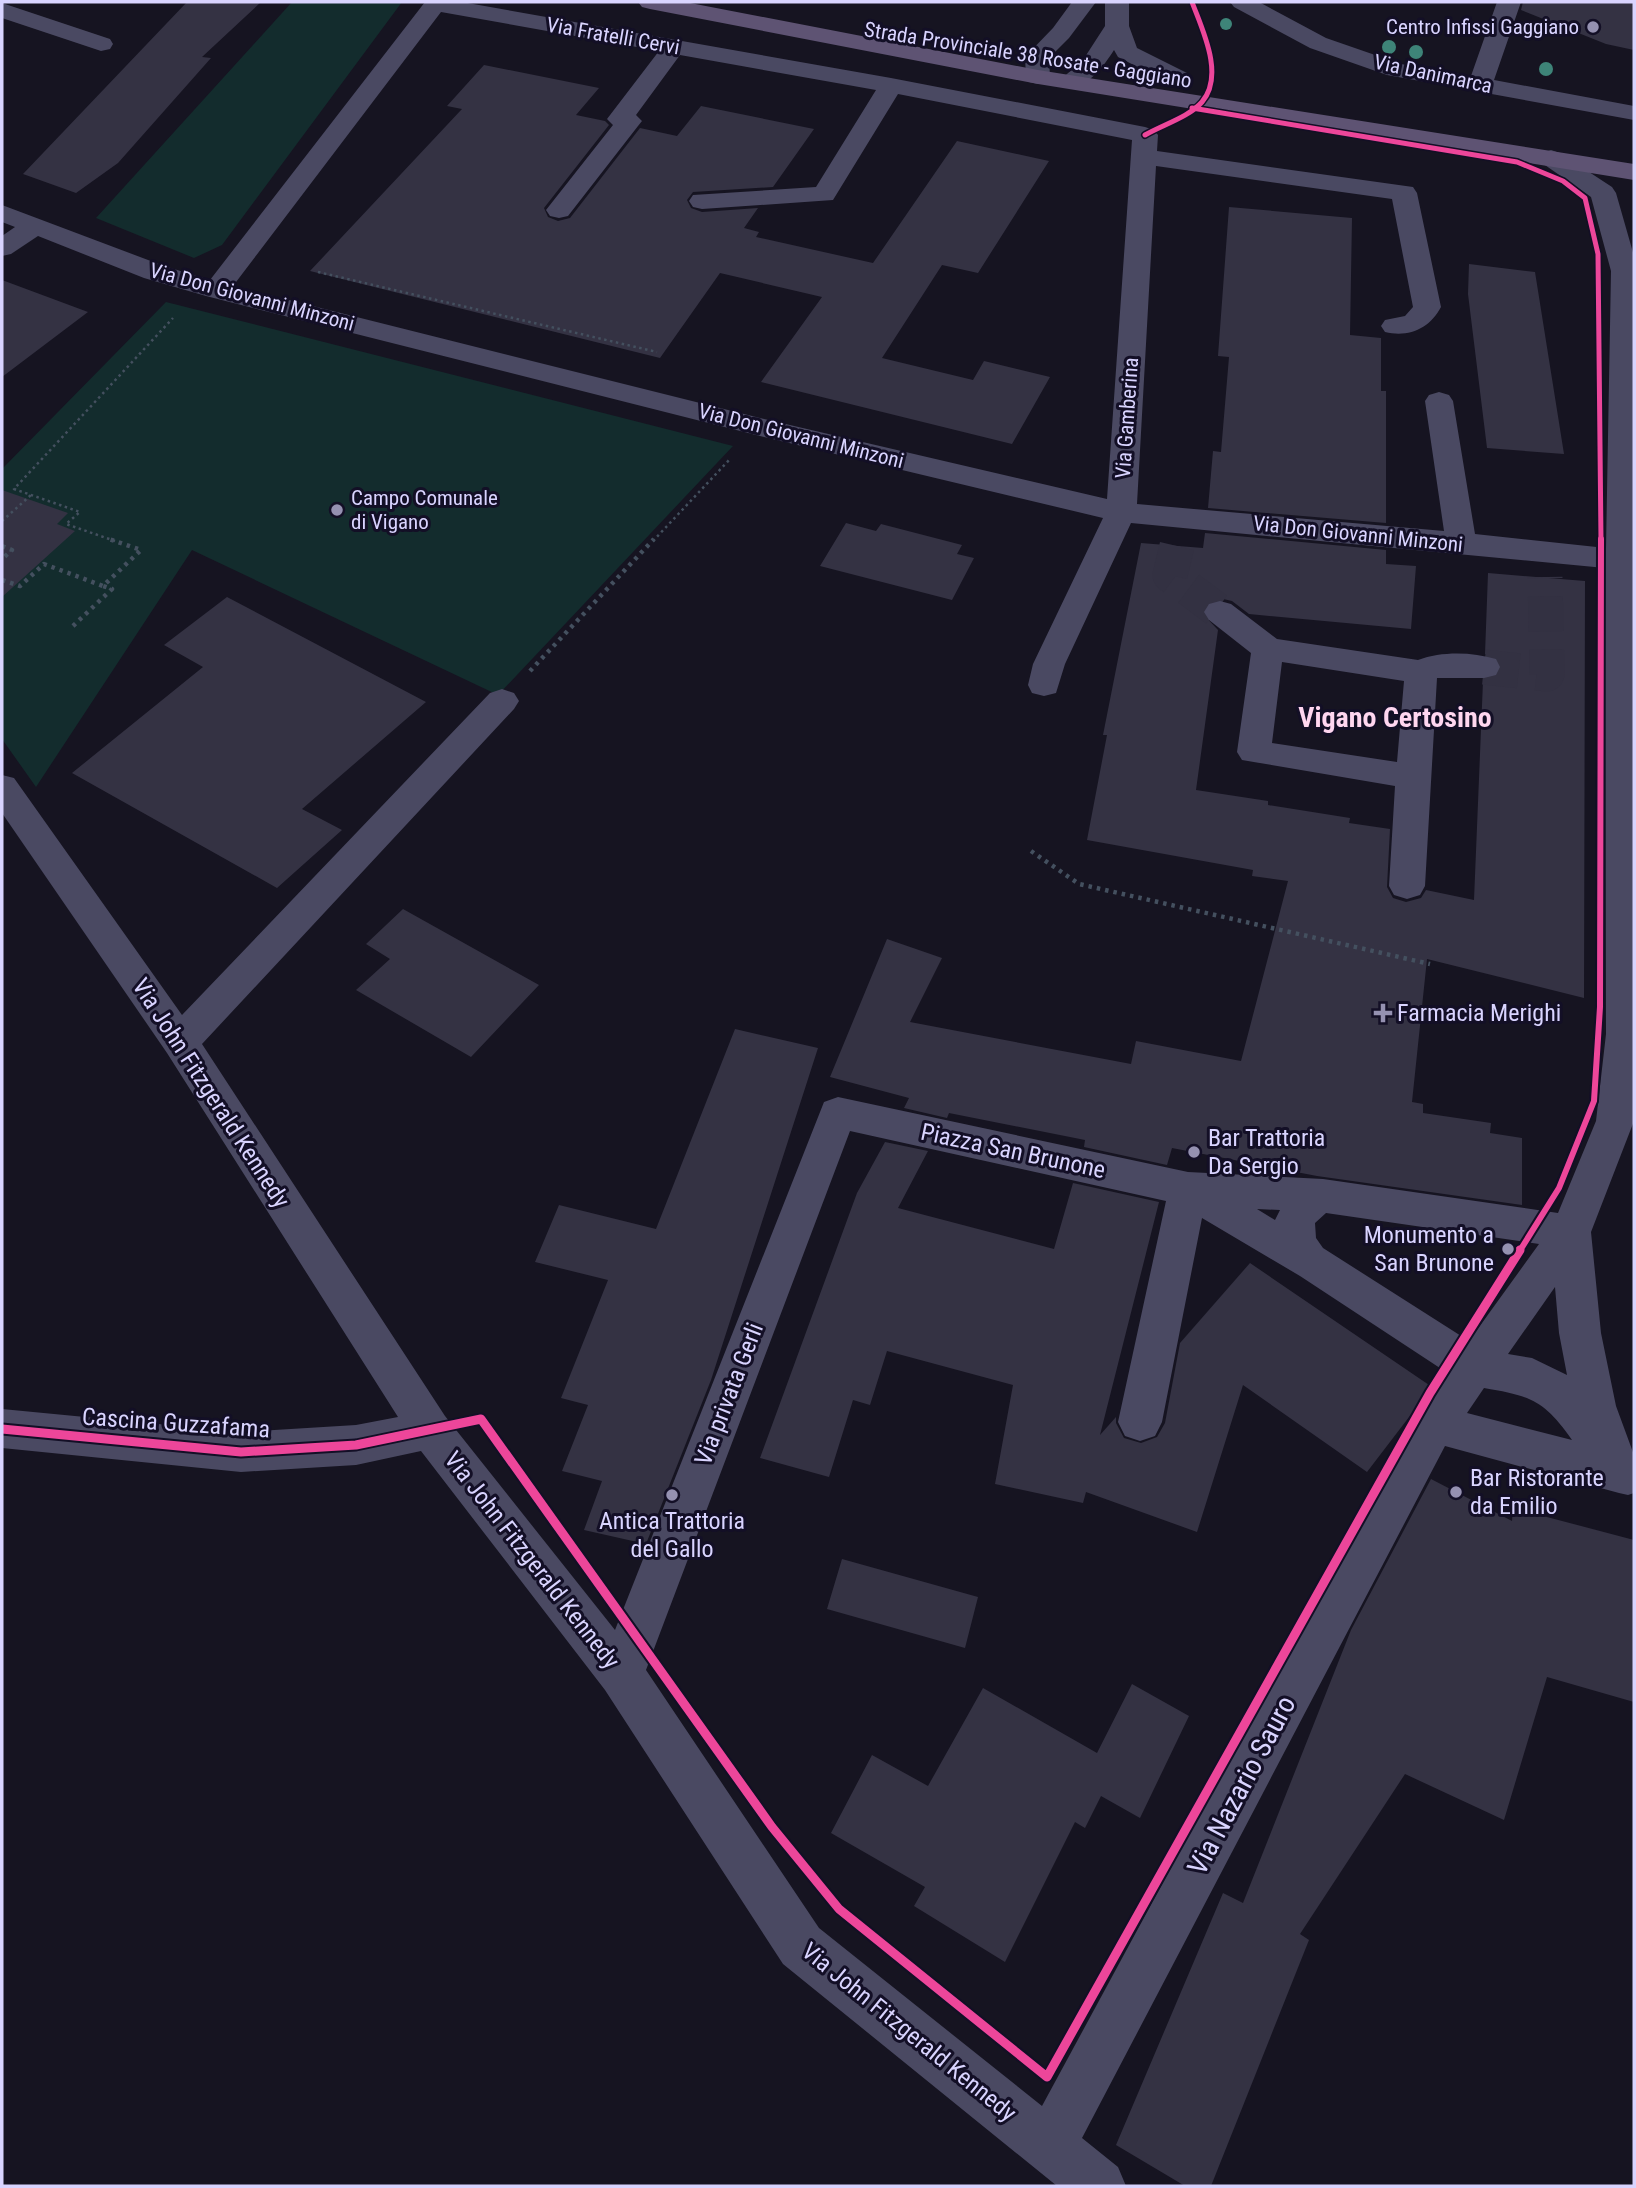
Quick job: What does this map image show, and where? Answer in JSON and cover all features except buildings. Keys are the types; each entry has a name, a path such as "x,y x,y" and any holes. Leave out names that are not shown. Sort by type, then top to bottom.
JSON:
{"main road":[{"path":"650,2 1038,67 1072,81 1634,172"},
{"name":"Strada Provinciale 38 Rosate - Gaggiano","path":"669,2 1038,67 1092,65 1634,156"}],"street":[{"path":"1038,67 1084,2"},
{"name":"Via Danimarca","path":"1242,2 1331,47 1396,70 1634,113"},
{"path":"1480,85 1509,2"},
{"name":"Via Fratelli Cervi","path":"209,288 435,4 891,85 1144,146 1404,193 1427,307 1422,318 1411,324 1395,326"},
{"path":"2,10 101,44"},
{"path":"1072,81 1092,65 1117,14"},
{"path":"1117,14 1127,52 1178,78"},
{"path":"14,37 38,22"},
{"path":"559,210 629,121 620,119 674,47"},
{"path":"702,201 824,194 891,85"},
{"name":"Via Gamberina","path":"1044,685 1049,664 1121,512 1144,146"},
{"path":"1551,158 1603,193 1630,263 1621,560 1630,826 1625,1034 1615,1121 1571,1232 1434,1424 1627,1475"},
{"name":"Via Don Giovanni Minzoni","path":"2,213 153,272 209,288 760,427 1121,512 1180,531 1461,544 1548,564 1621,560"},
{"path":"2,248 35,226"},
{"path":"1439,401 1461,544"},
{"path":"1220,612 1268,649 1421,672 1438,665 1484,667"},
{"path":"1268,649 1254,752 1413,777"},
{"path":"1407,886 1421,672"},
{"path":"180,1042 502,701"},
{"name":"Via John Fitzgerald Kennedy","path":"2,787 180,1042 430,1430 621,1674 801,1946 1100,2186"},
{"name":"Piazza San Brunone","path":"838,1114 1188,1189 1323,1196 1571,1232"},
{"name":"Via privata Gerli","path":"621,1674 838,1114"},
{"path":"1140,1422 1188,1189"},
{"name":"Piazza San Brunone","path":"1188,1189 1323,1269"},
{"name":"Piazza San Brunone","path":"1323,1196 1310,1201 1300,1210 1294,1222 1294,1235 1299,1248 1309,1260 1474,1367 1532,1377 1555,1390 1627,1475"},
{"path":"1571,1232 1580,1333 1595,1406 1627,1475"},
{"name":"Via Nazario Sauro","path":"1049,2147 1434,1424"},
{"name":"Cascina Guzzafama","path":"2,1429 241,1452 356,1445 430,1430"}],"path":[{"path":"318,272 657,352"},
{"path":"103,586 141,550 65,525 80,512 14,489 209,288"},
{"path":"502,701 760,427"},
{"path":"2,521 31,495"},
{"path":"2,547 12,550 2,559"},
{"path":"2,580 19,586 44,564 112,589 73,626"},
{"path":"1031,851 1079,884 1430,964"}],"green space":[{"path":"292,2 402,2 222,245 194,258 96,218"},
{"name":"Campo Comunale di Vigano","path":"166,302 733,446 498,695 192,550 36,787 2,739 2,469"}],"tunnel":[{"path":"1177,546 1170,575 1220,612"},
{"path":"1484,667 1547,674 1545,577"}],"cycle path":[{"path":"1145,135 1197,106 1208,92 1211,66 1192,2"},
{"path":"2,1429 241,1452 356,1445 481,1419 772,1827 839,1909 1047,2077 1430,1393 1559,1188 1594,1101 1600,1007 1601,557 1598,254 1585,198 1563,181 1517,162 1192,108"}],"place":[{"name":"Centro Infissi Gaggiano","path":"1593,27"},
{"name":"Campo Comunale di Vigano","path":"337,510"},
{"name":"Farmacia Merighi","path":"1383,1013"},
{"name":"Bar Trattoria Da Sergio","path":"1194,1152"},
{"name":"Monumento a San Brunone","path":"1508,1249"},
{"name":"Bar Ristorante da Emilio","path":"1456,1492"},
{"name":"Antica Trattoria del Gallo","path":"672,1495"}],"district":[{"name":"Vigano Certosino","path":"1395,717"}]}
